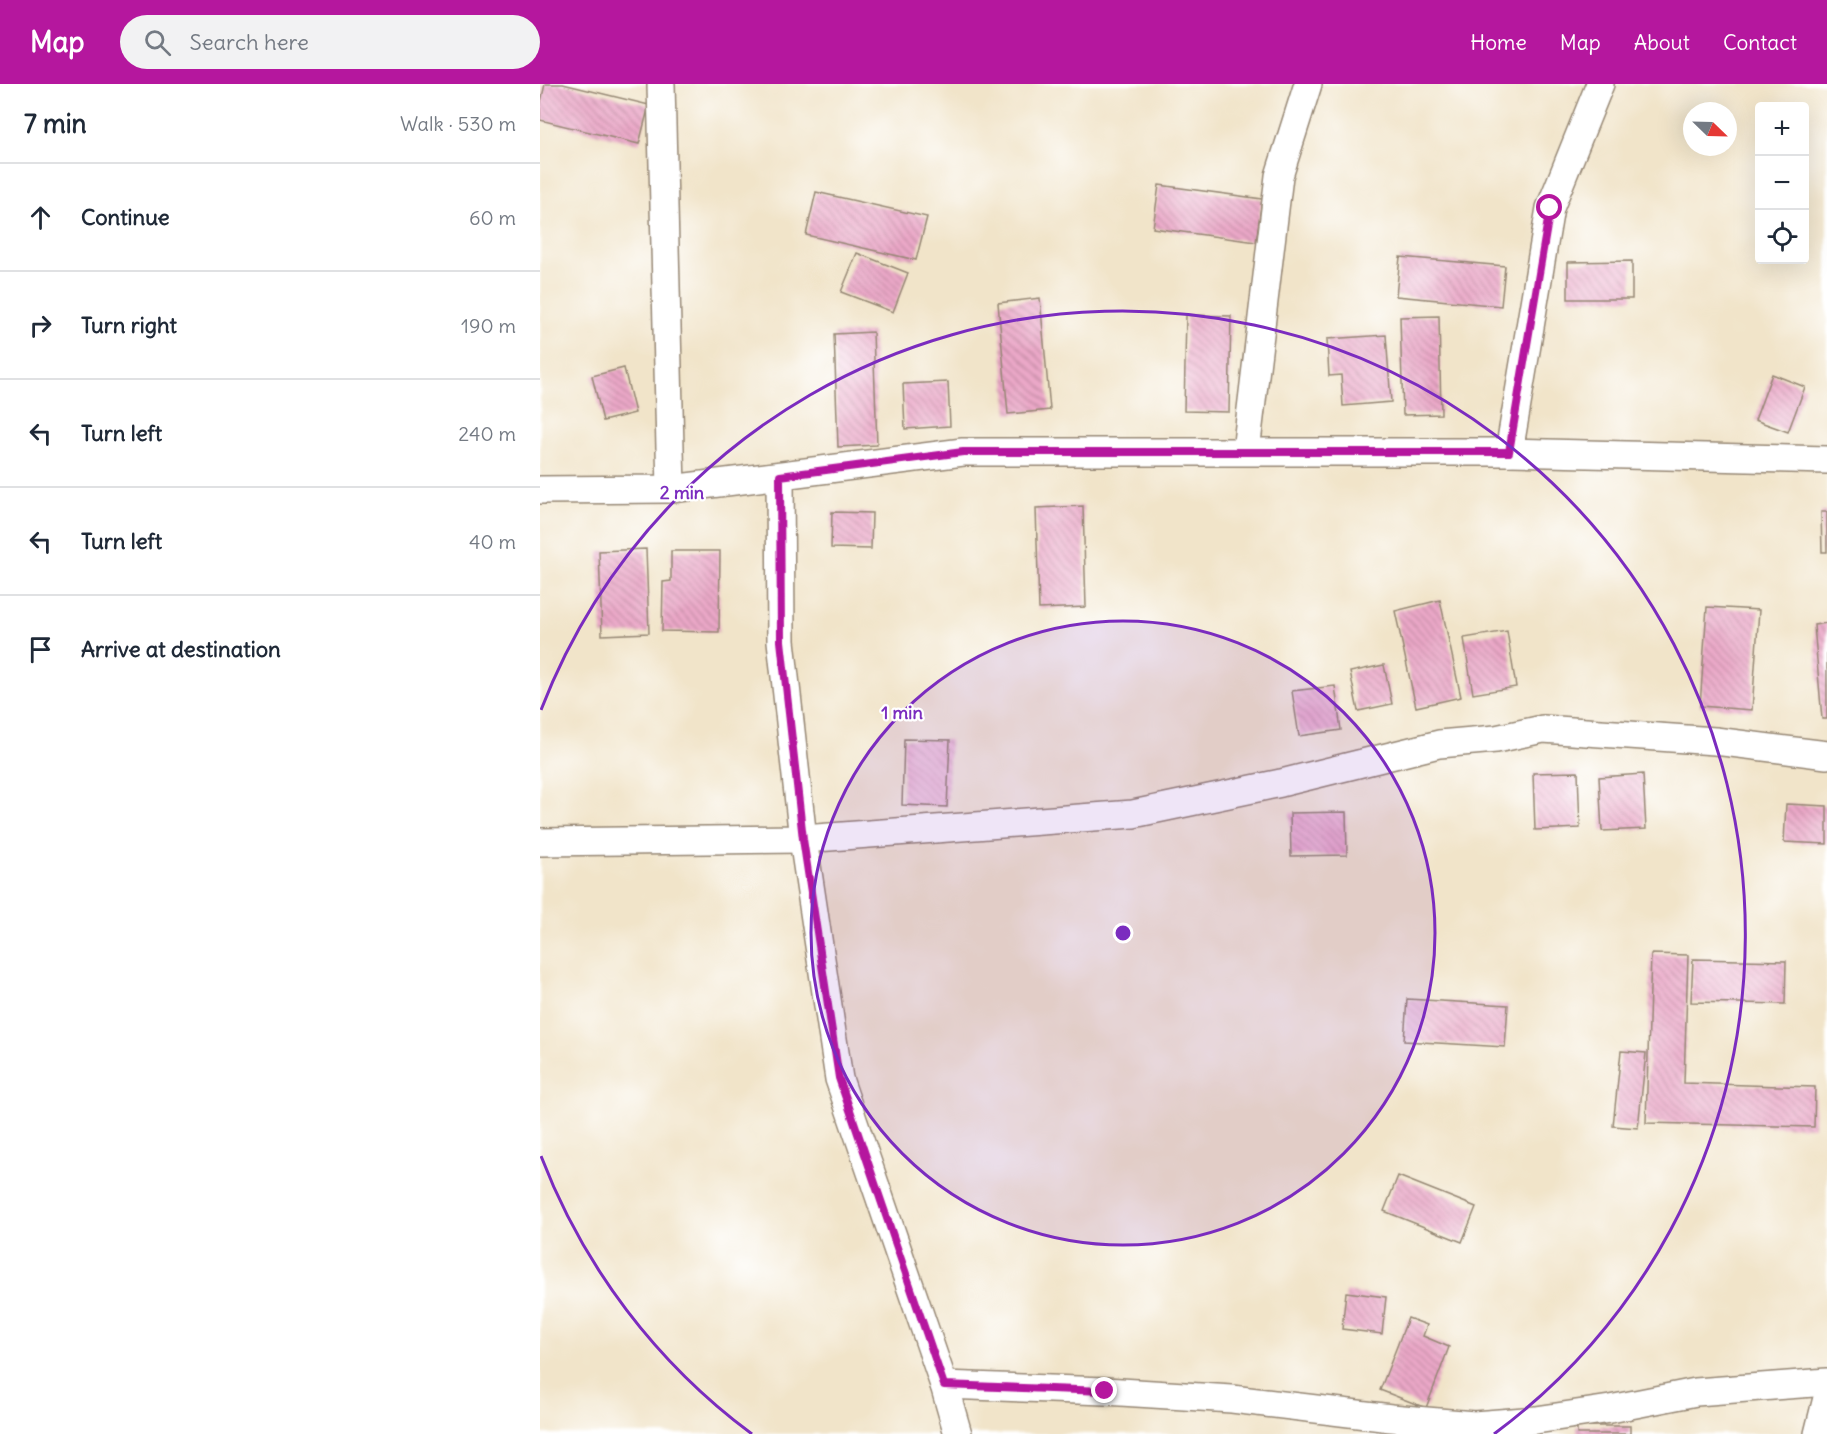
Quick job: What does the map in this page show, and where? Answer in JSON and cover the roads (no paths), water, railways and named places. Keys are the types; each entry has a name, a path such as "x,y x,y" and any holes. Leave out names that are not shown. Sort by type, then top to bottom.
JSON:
{"street":[{"path":"661,84 671,489"},
{"path":"1246,451 1279,176 1308,84"},
{"path":"1509,452 1550,208 1600,84"},
{"path":"540,490 671,489 963,452 1509,452 1827,460"},
{"path":"780,476 781,641 803,839 839,1078 944,1385 958,1434"},
{"path":"540,842 803,839 1133,814 1281,783 1439,744 1496,740 1543,729 1715,741 1827,754"},
{"path":"944,1385 1105,1391 1232,1399 1391,1418 1474,1425 1537,1427 1610,1409 1696,1392 1827,1382"},
{"path":"1818,1434 1827,1398"}]}
